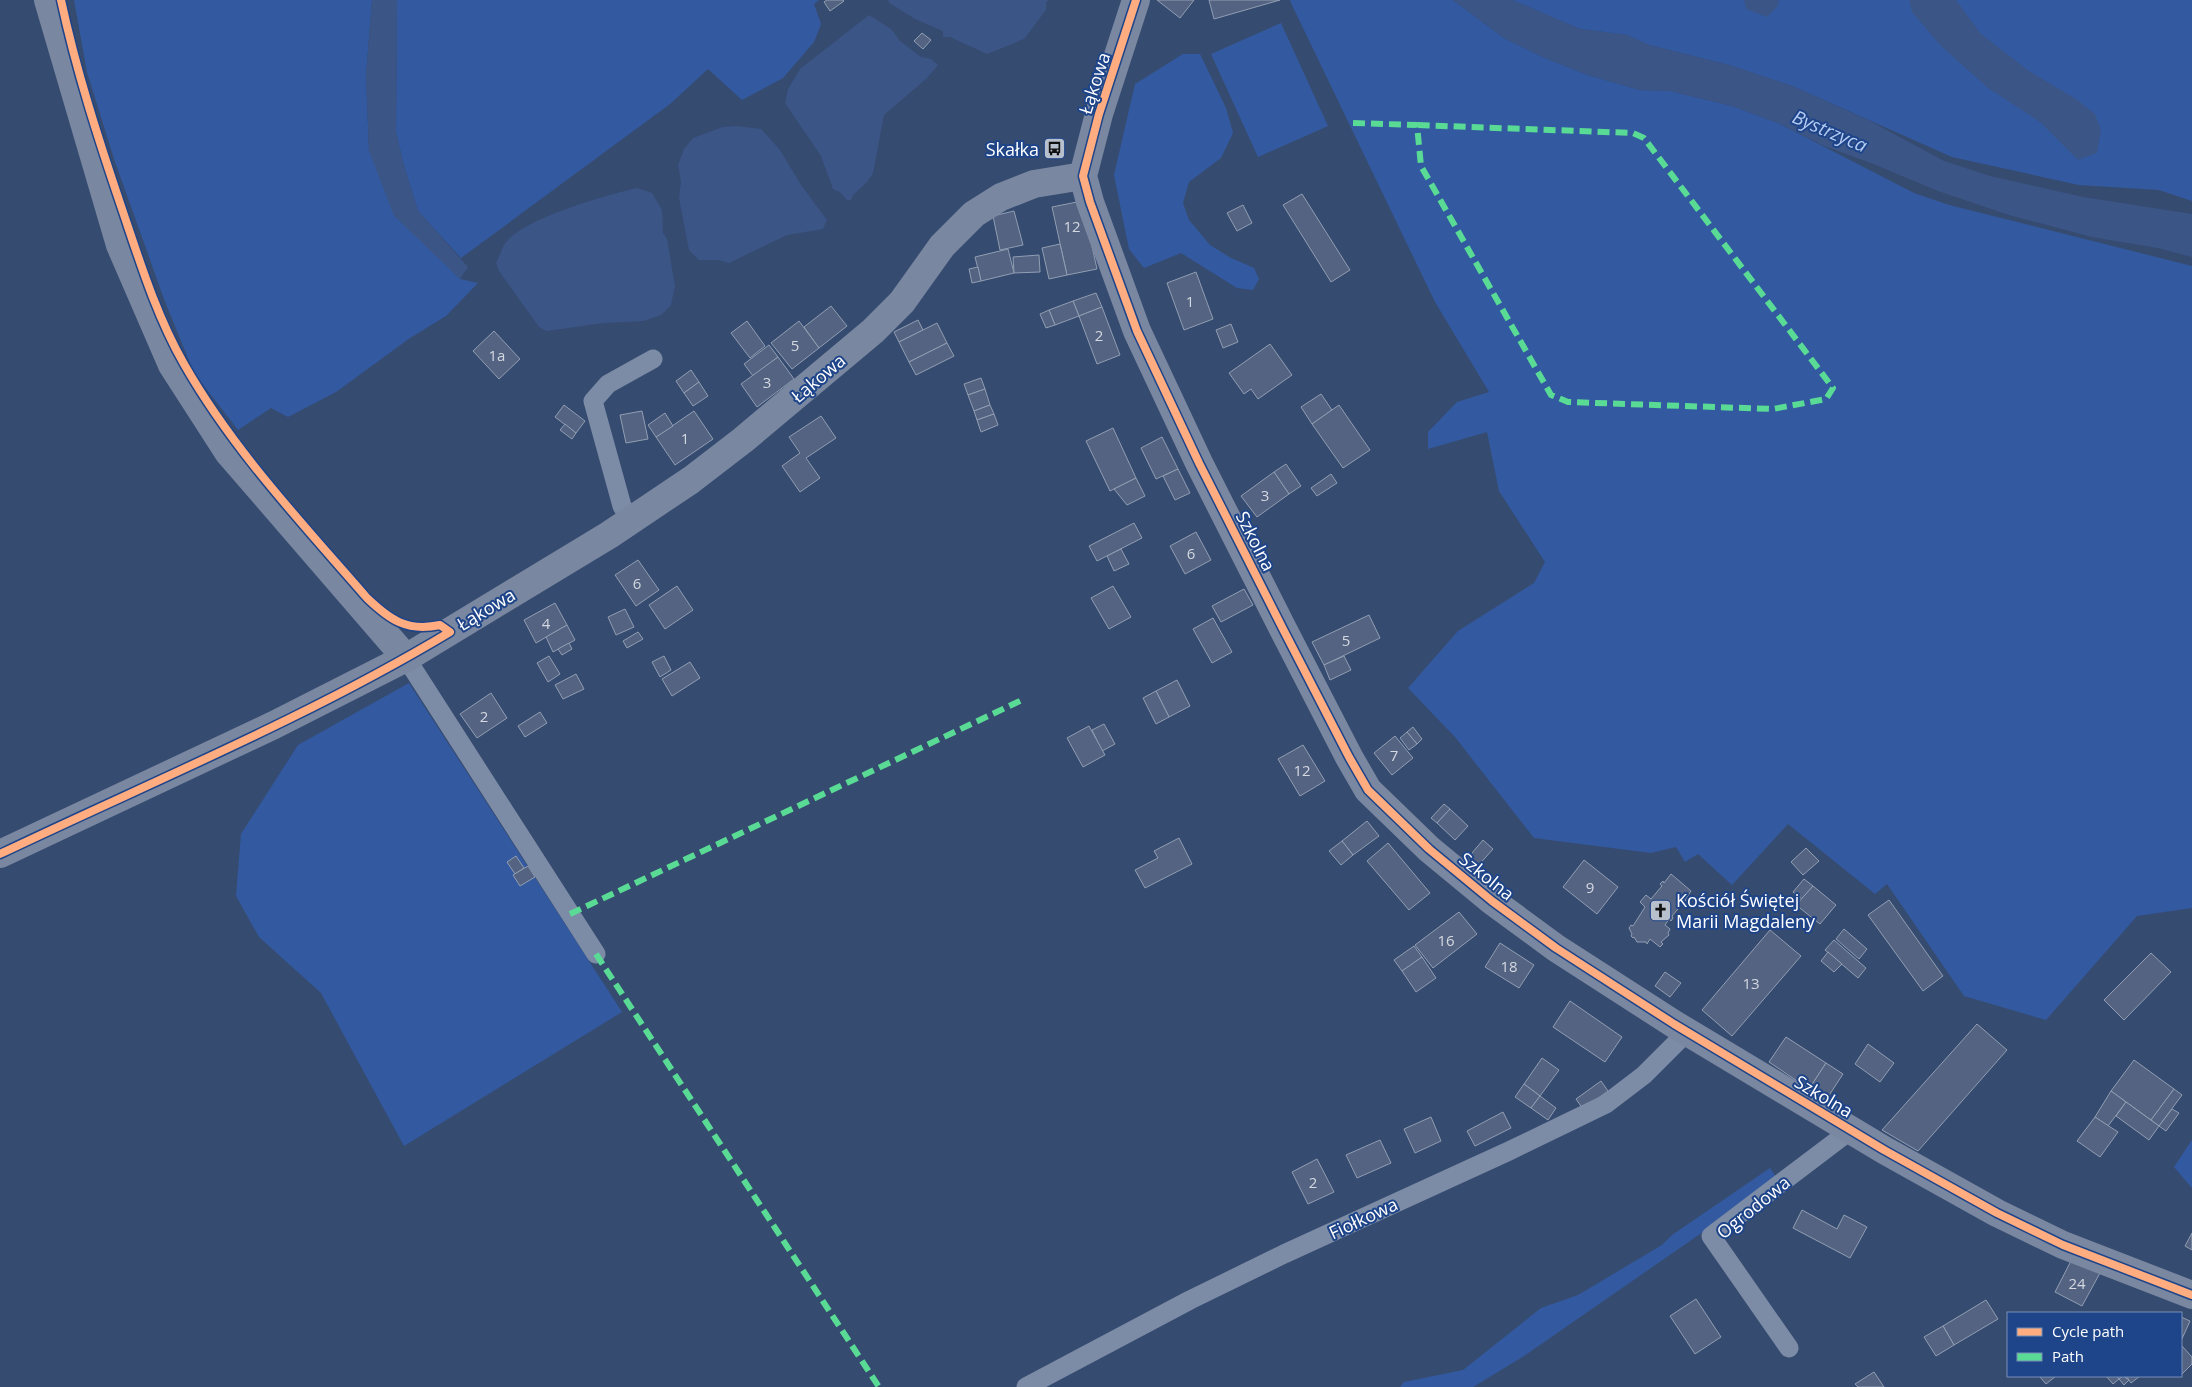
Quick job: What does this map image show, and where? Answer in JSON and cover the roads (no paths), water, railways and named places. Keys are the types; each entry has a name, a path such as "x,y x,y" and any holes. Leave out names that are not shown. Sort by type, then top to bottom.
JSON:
{"street":[{"path":"48,0 120,245 172,365 228,452 406,658 596,954"},
{"name":"Łąkowa","path":"0,854 274,725 406,658 609,535 691,480 874,331 902,302 942,246 974,214 1001,197 1034,184 1083,176 1099,114 1136,0"},
{"name":"Szkolna","path":"1083,176 1101,236 1137,331 1199,463 1274,612 1368,790 1429,849 1492,901 1556,948 1685,1031 1851,1130 1997,1213 2063,1244 2192,1295"},
{"path":"631,520 622,506 593,402 608,384 653,359"},
{"name":"Fiołkowa","path":"1026,1387 1190,1300 1284,1254 1606,1104 1644,1075 1678,1042 1685,1031"},
{"name":"Ogrodowa","path":"1789,1348 1711,1236 1851,1130"}],"water":[{"path":"372,0 397,0 396,132 418,211 468,267 460,279 394,216 369,151 366,76"},
{"path":"889,0 1049,0 1046,2 1046,10 1024,39 987,54 950,37 943,37 943,31 915,19 888,2"},
{"name":"Bystrzyca","path":"1453,0 1512,0 1580,29 1627,35 1649,45 1729,65 1792,86 1870,121 1944,161 1990,176 2083,197 2192,214 2192,257 2158,248 2092,237 2009,215 1938,191 1824,146 1778,123 1732,106 1670,91 1640,90 1588,75 1545,58 1504,38"},
{"path":"1744,0 1779,0 1778,6 1767,17 1746,9"},
{"path":"1909,0 1956,0 1981,34 2029,71 2076,99 2095,114 2101,130 2097,153 2078,160 2040,122 1988,88 1941,46 1912,12"},
{"path":"869,15 891,29 900,41 921,57 931,59 938,65 927,78 884,115 873,173 867,182 853,195 851,200 847,200 840,192 833,189 821,156 785,103 788,89 800,69"},
{"path":"736,126 761,129 780,150 801,185 827,220 823,229 787,235 729,263 719,260 699,260 689,250 679,198 681,182 678,165 684,149 693,138 723,127"},
{"path":"637,188 652,193 662,210 663,233 667,239 675,286 671,305 661,315 644,321 604,323 547,331 539,327 499,271 496,263 504,245 513,235 545,217 586,202"}],"place":[{"name":"Skałka","path":"1055,149"},
{"name":"Kościół Świętej Marii Magdaleny","path":"1660,910"}]}
